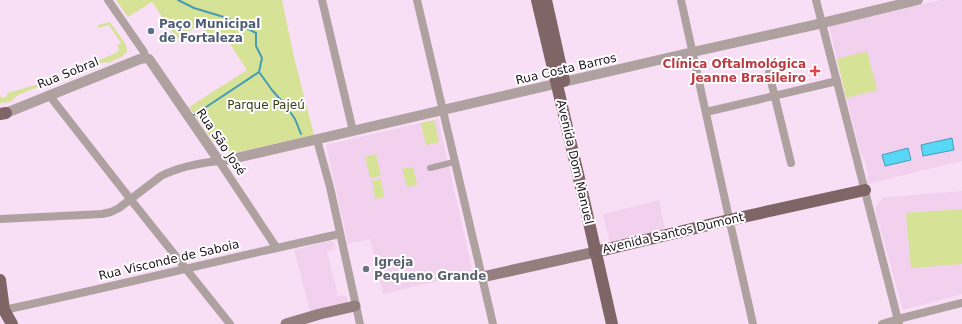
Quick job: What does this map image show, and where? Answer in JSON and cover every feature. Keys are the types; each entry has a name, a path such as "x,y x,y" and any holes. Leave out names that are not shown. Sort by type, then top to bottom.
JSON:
{"main road":[{"name":"Avenida Dom Manuel","path":"537,0 560,84"},
{"name":"Avenida Dom Manuel","path":"546,0 560,84 578,174 620,324"},
{"name":"Avenida Santos Dumont","path":"482,277 865,190"},
{"name":"Avenida Dom Manuel","path":"599,251 612,324"},
{"path":"0,280 2,310 12,324"},
{"path":"286,324 355,306"}],"street":[{"name":"Rua São José","path":"108,0 142,55 149,59 219,160 276,247"},
{"path":"322,0 353,131"},
{"path":"417,0 493,324"},
{"path":"681,0 753,324"},
{"path":"816,0 899,322"},
{"name":"Rua Costa Barros","path":"219,160 236,158 317,140 918,0"},
{"name":"Rua Sobral","path":"2,113 142,55"},
{"path":"770,73 791,163"},
{"path":"706,112 837,81"},
{"path":"48,95 230,324"},
{"path":"317,140 330,187 360,324"},
{"path":"0,219 102,214 111,212 119,208 161,176 169,172 219,160"},
{"path":"430,168 450,163"},
{"name":"Rua Visconde de Saboia","path":"2,310 186,269 276,247 340,234"},
{"path":"882,324 899,322 962,303"}],"shaded area":[{"path":"941,0 962,0 962,161 867,184 868,174 864,157 860,152 829,26"},
{"path":"438,119 473,273 383,294 370,239 348,244 326,145"},
{"path":"962,191 962,294 903,310 876,213 876,206 883,198 888,197"},
{"path":"659,200 665,230 611,242 609,240 603,214"},
{"path":"331,241 334,243 335,247 333,250 327,251 338,296 344,295 348,301 345,304 310,311 294,250"}],"green space":[{"name":"Parque Pajeú","path":"116,0 282,0 294,57 314,135 234,153 216,146 189,107 247,70 226,38 215,45 200,24 177,39 152,2 128,17"},
{"path":"110,22 126,45 127,51 123,56 63,79 62,77 76,70 118,52 119,49 117,46 121,43 109,25 98,28 98,25"},
{"path":"867,51 877,90 846,98 837,59"},
{"path":"50,81 18,95 10,102 0,103 0,96 3,98 7,96 7,93"},
{"path":"434,120 439,142 426,145 421,123"},
{"path":"376,154 381,176 370,178 365,157"},
{"path":"413,167 417,185 407,187 402,169"},
{"path":"381,179 384,197 375,199 372,181"},
{"path":"962,209 962,264 911,268 906,213"}],"water":[{"path":"952,138 954,150 923,156 921,145"},
{"path":"908,148 911,160 885,166 882,155"}],"waterway":[{"path":"178,0 194,8 227,18 256,33 256,46 262,58 259,72 194,115"},
{"path":"259,72 295,119 301,134"}],"place":[{"name":"Paço Municipal de Fortaleza","path":"151,31"},
{"name":"Clínica Oftalmológica Jeanne Brasileiro","path":"815,71"},
{"name":"Igreja Pequeno Grande","path":"366,269"}]}
